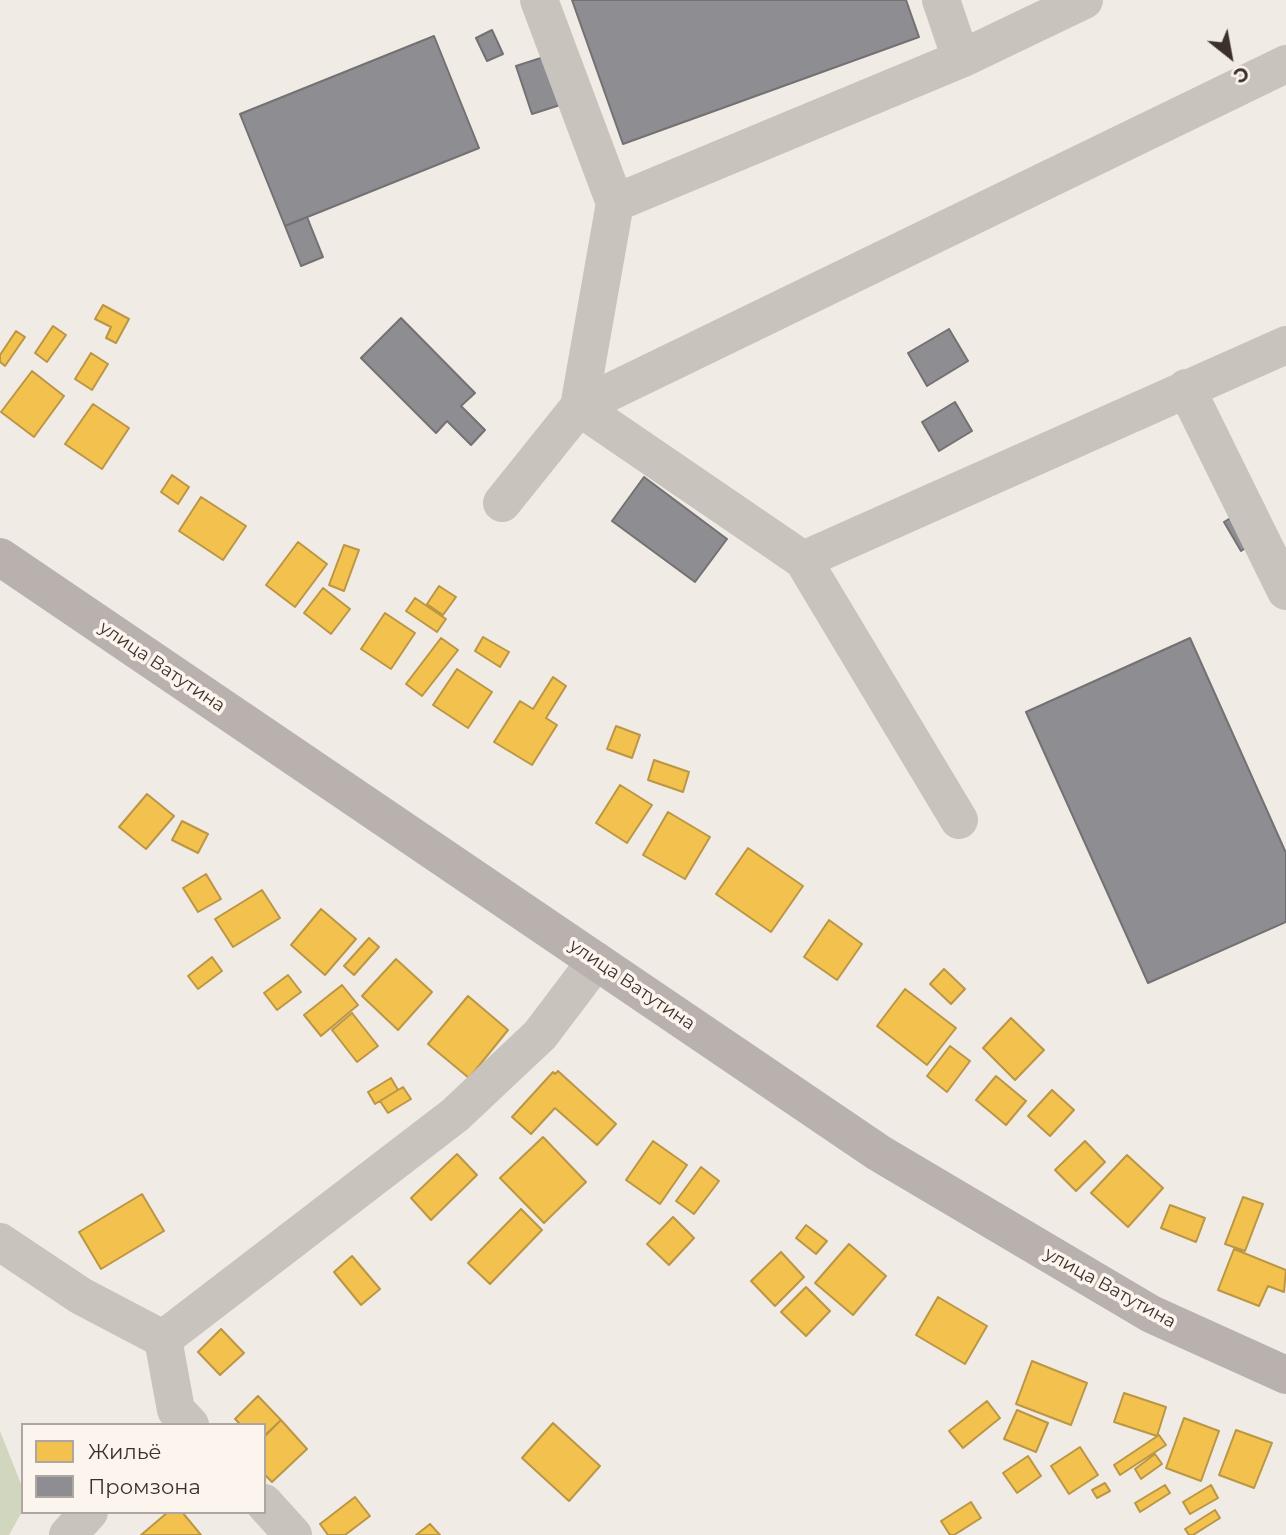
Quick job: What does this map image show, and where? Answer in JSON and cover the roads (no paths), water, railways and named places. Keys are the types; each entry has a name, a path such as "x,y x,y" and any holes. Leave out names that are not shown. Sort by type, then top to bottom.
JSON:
{"main road":[{"name":"улица Ватутина","path":"0,557 879,1153 1151,1314 1286,1375"}],"street":[{"path":"540,0 615,203 579,407"},
{"path":"941,0 961,60"},
{"path":"615,203 961,60 1084,0"},
{"path":"502,503 579,407 1286,64"},
{"path":"803,560 1286,345"},
{"path":"1186,388 1286,591"},
{"path":"579,407 803,560 959,820"},
{"path":"163,1339 455,1115 540,1035 596,961"},
{"path":"0,1242 82,1296 163,1339"},
{"path":"163,1339 176,1420"},
{"path":"266,1505 293,1535"},
{"path":"68,1535 87,1514"}]}
